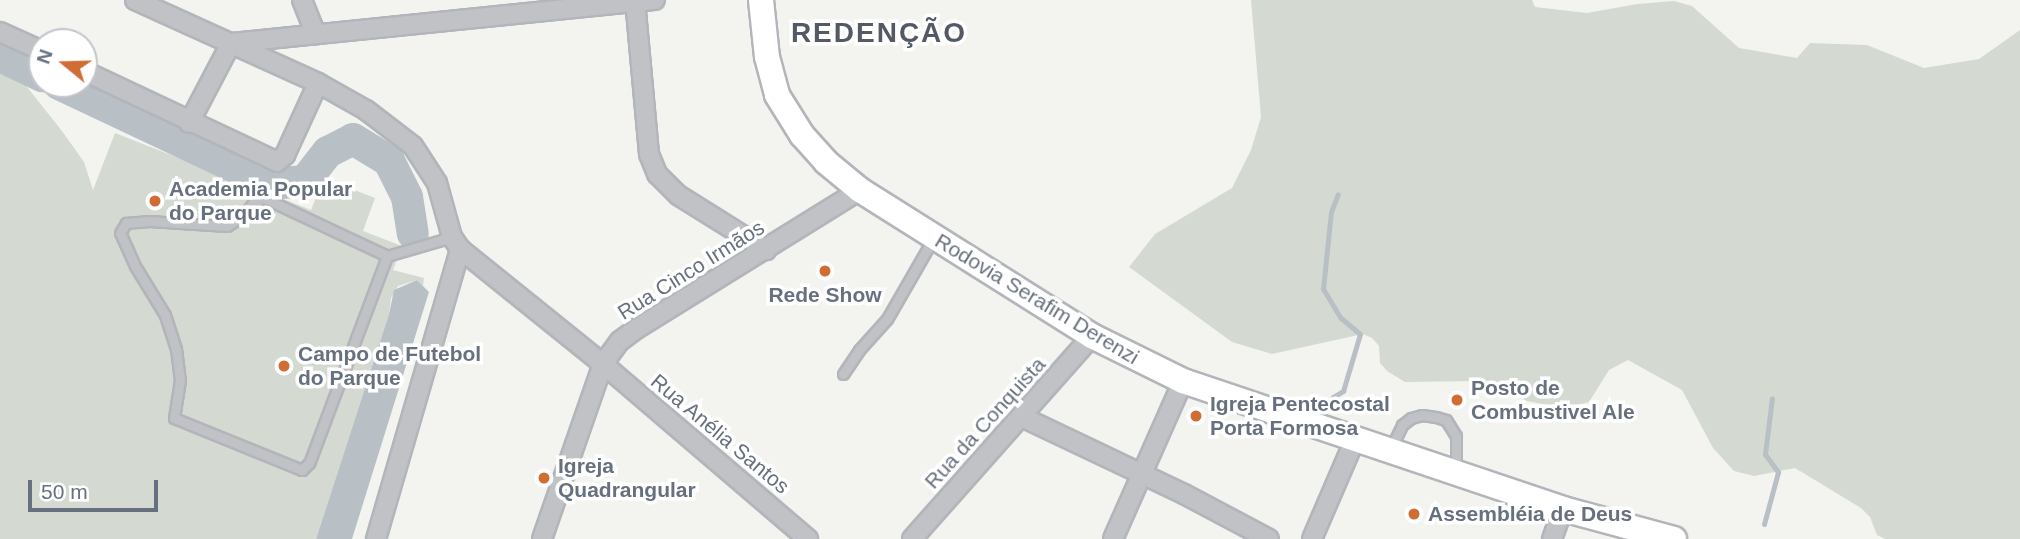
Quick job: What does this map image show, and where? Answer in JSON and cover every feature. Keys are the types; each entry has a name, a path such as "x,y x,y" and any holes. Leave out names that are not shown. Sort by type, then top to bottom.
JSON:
{"main road":[{"name":"Rodovia Serafim Derenzi","path":"761,0 767,57 777,95 810,144 826,162 860,190 1092,336 1183,381 1563,509 1674,539"}],"street":[{"path":"135,0 285,67 366,110 413,146 437,183 456,243 376,539"},
{"path":"302,0 310,35"},
{"path":"231,43 655,0"},
{"path":"636,1 649,153 657,174 678,195 766,250"},
{"path":"0,32 28,45"},
{"path":"285,67 284,57 290,45 310,35"},
{"path":"189,123 231,43"},
{"path":"98,78 189,123 277,162 285,155 318,83"},
{"name":"Rua Cinco Irmãos","path":"542,539 603,364 620,341 636,328 860,190"},
{"name":"Rua Anélia Santos","path":"456,243 808,539"},
{"name":"Rua da Conquista","path":"912,539 1092,336"},
{"path":"1113,539 1183,381"},
{"path":"1022,417 1269,539"},
{"path":"1312,539 1355,439"},
{"path":"1552,539 1563,509"}],"lane":[{"path":"387,256 309,463 302,470 178,422 174,418 180,381 176,349 165,315 120,233 127,223 138,222 227,226 243,216 254,202 264,198 387,256 456,243"},
{"path":"843,374 859,350 887,318 934,237"},
{"path":"1390,451 1402,425 1411,418 1422,415 1446,420 1456,436 1456,473"}],"shaded area":[{"path":"1251,0 1532,0 1535,7 1587,13 1674,1 1692,6 1739,48 1797,58 1810,43 1867,45 1924,68 1979,59 2020,30 2020,539 1885,539 1877,535 1870,517 1861,508 1795,468 1754,476 1734,471 1713,448 1682,390 1628,360 1609,370 1589,402 1564,408 1527,401 1499,387 1478,381 1405,382 1387,371 1380,363 1379,346 1372,338 1363,334 1272,354 1232,342 1129,267 1155,234 1232,188 1251,150 1261,117"},
{"path":"0,53 28,88 28,98 36,98 84,162 93,190 115,133 311,210 324,178 375,198 363,231 402,246 393,270 424,278 423,286 417,280 398,286 391,298 389,314 316,539 0,539"},
{"path":"417,280 429,292 352,539 316,539 389,314 394,290"}],"waterway":[{"path":"0,56 28,69"},
{"path":"89,98 271,184 305,181 328,152 353,139 389,161 407,197 413,234"},
{"path":"1333,397 1343,391 1360,334 1340,317 1323,289 1331,212 1338,194"},
{"path":"1764,524 1778,472 1765,454 1772,398"}],"place":[{"name":"Academia Popular do Parque","path":"155,201"},
{"name":"Rede Show","path":"825,271"},
{"name":"Campo de Futebol do Parque","path":"284,366"},
{"name":"Posto de Combustivel Ale","path":"1457,400"},
{"name":"Igreja Pentecostal Porta Formosa","path":"1196,416"},
{"name":"Igreja Quadrangular","path":"544,478"},
{"name":"Assembléia de Deus","path":"1414,514"}],"district":[{"name":"REDENÇÃO","path":"879,33"}]}
